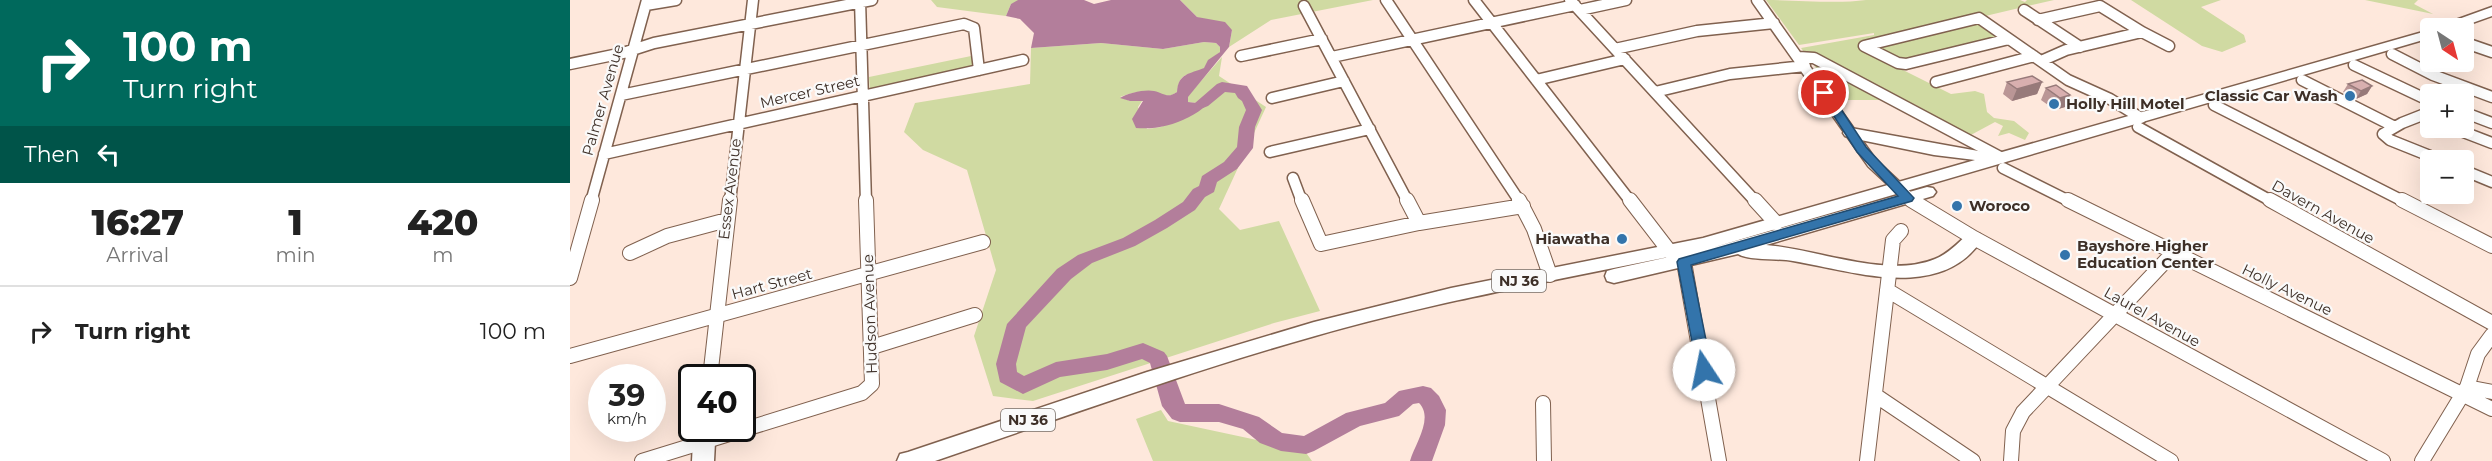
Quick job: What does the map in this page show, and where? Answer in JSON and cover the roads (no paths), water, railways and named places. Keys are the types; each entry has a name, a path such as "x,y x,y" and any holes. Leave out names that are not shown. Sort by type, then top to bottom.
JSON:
{"highway":[{"path":"2473,18 2492,11"},
{"path":"2474,28 2492,21"},
{"name":"NJ 36","path":"946,461 1260,344 1386,310 1551,275 1726,251 1902,193 2420,37"},
{"name":"NJ 36","path":"2140,123 2214,105 2420,46"},
{"path":"1851,133 2002,163"},
{"path":"1861,150 1867,143 1877,140"},
{"name":"NJ 36","path":"1175,377 1417,314 1677,257 1776,223 1902,193"},
{"path":"1726,251 1785,253 1876,271 1916,270 1941,264 1957,255 1974,238"},
{"name":"NJ 36","path":"908,461 1150,386"}],"street":[{"path":"647,3 676,0"},
{"name":"Essex Avenue","path":"711,364 753,0"},
{"path":"1386,0 1523,206 1551,275"},
{"path":"1474,0 1677,257 1719,461"},
{"path":"1332,57 1575,5 1626,0"},
{"name":"Laurel Avenue","path":"1757,0 1861,150 1902,193 1974,238 2383,461"},
{"path":"570,64 864,1"},
{"name":"Hudson Avenue","path":"642,461 704,444 867,391 872,384 861,44 864,1"},
{"name":"Palmer Avenue","path":"570,278 647,3"},
{"path":"1575,5 1776,223"},
{"path":"1304,6 1419,223"},
{"path":"2038,20 2100,6 2169,46"},
{"path":"2024,10 2080,47"},
{"name":"Davern Avenue","path":"2009,39 1906,64 1865,48 1865,45 1979,18 2074,83 2114,101 2140,123 2492,323"},
{"path":"1615,49 1697,31 1774,23"},
{"path":"621,95 964,24 974,28 979,70"},
{"path":"1936,82 2142,32"},
{"path":"1241,56 1322,39"},
{"path":"2474,46 2492,52"},
{"path":"2392,54 2433,75 2492,97"},
{"name":"Holly Avenue","path":"1802,62 1814,58 2002,163 2173,253 2465,391 2492,409"},
{"path":"1536,80 1624,59"},
{"name":"Mercer Street","path":"604,154 1023,60"},
{"path":"1655,92 1730,74 1802,62"},
{"path":"2354,65 2420,96"},
{"path":"2302,80 2395,126"},
{"path":"1272,98 1344,81"},
{"path":"2214,105 2492,246"},
{"path":"2474,116 2492,123"},
{"path":"2420,117 2383,133 2385,137 2420,152"},
{"path":"1270,152 1370,129"},
{"path":"2474,136 2492,143"},
{"path":"2474,175 2492,182"},
{"path":"1293,178 1317,239 1321,243 1419,223 1523,206"},
{"path":"630,253 667,236 727,220"},
{"path":"1867,461 1893,240 1901,231"},
{"name":"Hart Street","path":"570,356 983,242"},
{"path":"2011,461 2013,427 2046,386 2173,253"},
{"path":"1887,290 2171,461"},
{"path":"872,347 975,315"},
{"path":"2422,461 2465,391 2478,354 2492,335"},
{"path":"2465,391 2492,392"},
{"path":"1875,395 1973,461"},
{"path":"1543,403 1544,461"}],"waterway":[{"path":"1203,103 1222,87 1242,89 1243,95 1249,98 1254,110 1247,127 1245,148 1235,157 1231,165 1208,180 1208,188 1199,193 1189,206 1129,242 1085,259 1064,274 1017,324 1006,364 1007,376 1023,386 1056,370 1107,362 1143,351 1157,357 1160,361 1173,406 1180,413 1219,413 1251,423 1268,437 1281,442 1306,445 1354,419 1391,410 1407,397 1423,394 1431,402 1436,417 1421,461"}],"place":[{"name":"Classic Car Wash","path":"2350,96"},
{"name":"Holly Hill Motel","path":"2054,104"},
{"name":"Woroco","path":"1957,206"},
{"name":"Hiawatha","path":"1622,239"},
{"name":"Bayshore Higher Education Center","path":"2065,255"}]}
